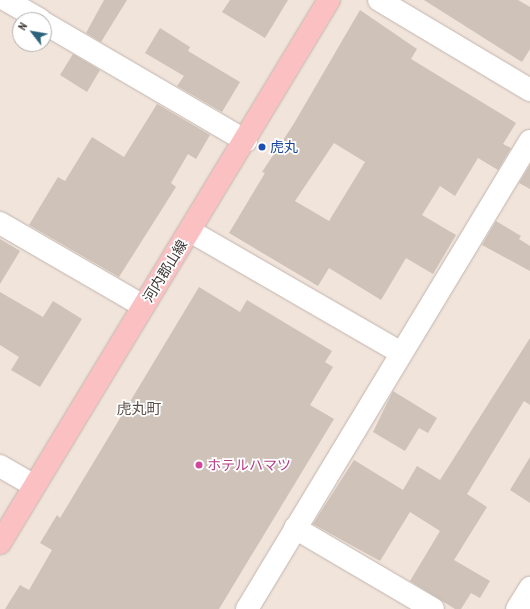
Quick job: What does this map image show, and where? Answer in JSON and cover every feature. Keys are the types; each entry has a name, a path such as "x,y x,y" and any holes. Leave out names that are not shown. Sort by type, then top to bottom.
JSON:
{"main road":[{"name":"河内郡山線","path":"0,543 143,306 246,142 329,0"}],"street":[{"path":"6,0 26,12"},
{"path":"379,0 530,90"},
{"path":"52,28 246,142"},
{"path":"247,609 400,352 530,141"},
{"path":"0,223 143,306"},
{"path":"190,231 400,352"},
{"path":"0,466 34,486"},
{"path":"295,528 433,609"},
{"path":"518,609 530,588"}],"building":[{"path":"104,0 127,0 101,42 86,33"},
{"path":"230,0 288,0 265,38 222,12"},
{"path":"424,0 518,0 530,7 530,49 522,62"},
{"path":"360,10 417,49 411,59 516,123 503,144 511,148 498,170 478,158 455,196 440,186 422,215 456,235 433,274 406,258 381,300 329,268 318,286 229,233 265,173 262,172 293,125","holes":["334,143 365,162 329,221 295,201"]},
{"path":"160,28 190,47 188,51 240,82 222,112 177,86 184,76 145,53"},
{"path":"73,54 100,70 87,92 60,75"},
{"path":"157,104 210,135 196,159 188,154 171,183 176,187 119,277 29,225 58,177 65,181 92,137 124,157"},
{"path":"530,165 530,189 519,183"},
{"path":"496,221 521,236 519,239 530,246 530,271 482,245"},
{"path":"0,239 20,251 0,284"},
{"name":"ホテルハマツ","path":"199,287 240,312 247,300 332,351 325,362 333,367 310,405 334,419 219,609 5,609 20,585 29,590 52,550 40,543 57,515 60,518"},
{"path":"0,292 43,317 53,301 82,319 40,387 11,370 19,357 0,345"},
{"path":"530,338 530,405 524,401 467,494 487,507 454,560 490,581 480,598 471,593 461,609 455,609 410,581 440,531 410,512 380,561 313,524 354,460 403,490 417,466 440,480"},
{"path":"393,391 437,418 428,433 419,428 405,451 373,432"},
{"path":"530,457 530,503 510,490"}],"place":[{"name":"虎丸","path":"262,147"},
{"name":"ホテルハマツ","path":"199,465"}],"district":[{"name":"虎丸町","path":"139,409"}]}
